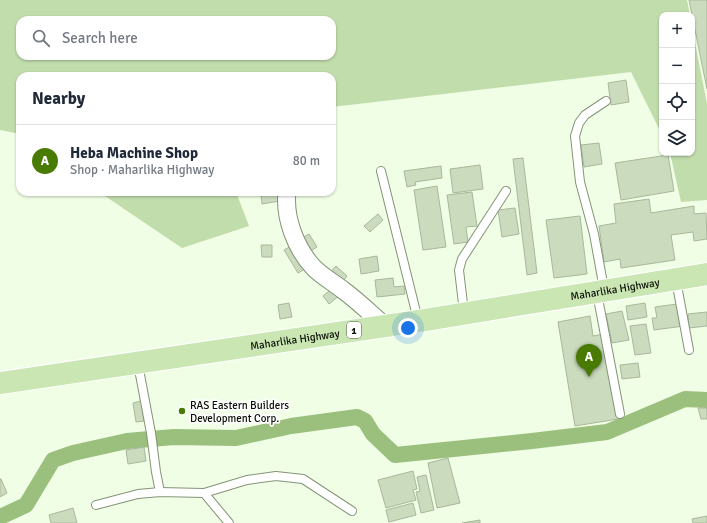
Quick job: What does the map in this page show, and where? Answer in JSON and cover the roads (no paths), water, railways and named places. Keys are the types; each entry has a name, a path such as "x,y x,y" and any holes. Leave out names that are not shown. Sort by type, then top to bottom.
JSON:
{"highway":[{"name":"Maharlika Highway","path":"0,382 419,321 707,274"}],"street":[{"path":"286,196 289,223 298,244 314,268 359,302 385,326"}],"lane":[{"path":"606,101 585,115 579,123 575,136 580,182 594,234 601,291 620,414"},
{"path":"381,171 419,321"},
{"path":"464,314 459,270 462,259 506,191"},
{"path":"676,279 689,350"},
{"path":"138,363 160,492"},
{"path":"96,505 138,494 160,492 204,493 247,480 276,476 302,479 352,511"},
{"path":"204,493 229,523"}],"waterway":[{"path":"0,517 26,505 53,460 73,453 127,441 174,437 236,438 291,426 357,417 365,421 373,434 395,455 607,432 685,399 707,400"}],"place":[{"name":"Heba Machine Shop","path":"589,377"},
{"name":"RAS Eastern Builders Development Corp.","path":"182,411"}]}
